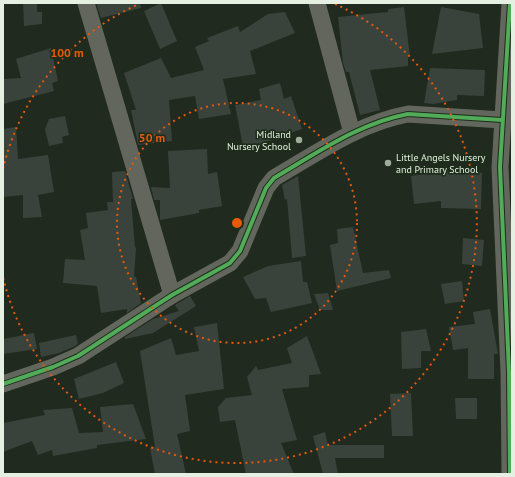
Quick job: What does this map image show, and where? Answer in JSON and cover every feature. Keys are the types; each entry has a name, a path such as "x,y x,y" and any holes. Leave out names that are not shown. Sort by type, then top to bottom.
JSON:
{"street":[{"path":"86,3 172,295"},
{"path":"317,3 352,133"},
{"path":"510,3 500,167 509,372 510,474"},
{"path":"3,384 53,367 78,356 172,295 230,263 240,251 266,188 274,178 352,133 393,117 408,114 502,120"}],"building":[{"path":"23,3 37,3 37,12 42,12 42,24 24,26"},
{"path":"96,3 140,3 141,8 101,18"},
{"path":"161,3 177,41 160,49 144,11"},
{"path":"404,7 410,57 408,57 408,66 370,70 380,110 360,115 349,72 346,72 343,63 338,17 388,12 388,9"},
{"path":"441,7 479,14 483,48 432,54"},
{"path":"285,12 295,33 250,51 256,74 223,79 231,114 199,119 195,96 169,100 172,141 138,145 131,110 136,110 124,73 161,58 171,78 204,70 195,47 209,41 207,38 238,26 240,32 268,14"},
{"path":"51,48 58,81 52,83 54,91 3,104 3,79 21,78 16,59"},
{"path":"430,68 485,70 484,96 457,95 457,100 433,104 424,103"},
{"path":"280,83 284,99 291,96 302,129 260,144 260,148 244,151 235,105 261,100 259,89"},
{"path":"65,116 69,135 62,137 63,143 49,146 45,129 49,119"},
{"path":"16,127 18,159 48,155 54,192 38,195 42,217 23,218 23,195 3,197 3,129"},
{"path":"207,149 208,174 217,172 222,206 199,210 199,213 160,220 160,200 154,200 151,187 170,188 168,151"},
{"path":"125,171 133,199 131,199 136,248 134,277 136,277 141,303 127,313 127,309 101,313 97,286 63,283 65,259 85,260 80,230 88,228 86,213 108,210 107,202 113,202 112,172"},
{"path":"442,171 482,173 481,209 441,208 441,201 414,204 411,176"},
{"path":"298,176 306,256 292,258 287,199 285,200 282,185"},
{"path":"353,227 363,273 389,270 391,278 337,291 330,245 338,243 337,229"},
{"path":"463,238 484,240 482,266 462,264"},
{"path":"301,261 303,282 307,282 312,303 271,312 266,298 255,299 243,277 268,266"},
{"path":"462,281 464,301 445,304 441,284"},
{"path":"328,293 333,310 320,310 314,294"},
{"path":"190,296 196,306 153,333 125,339 125,337 153,319 179,311 175,305"},
{"path":"490,309 498,354 494,354 494,379 468,379 468,348 453,350 449,327 475,324 473,312"},
{"path":"217,323 224,389 185,395 190,431 177,434 186,474 155,474 150,448 155,447 140,351 171,338 176,355 199,351 194,327"},
{"path":"426,329 431,351 421,351 421,368 402,369 401,332"},
{"path":"34,333 37,349 3,354 3,339"},
{"path":"76,335 78,344 59,353 41,357 39,343"},
{"path":"307,336 321,374 309,375 309,387 282,389 297,440 281,443 294,474 246,474 235,420 220,422 218,407 226,398 252,395 247,377 256,366 258,370 292,363 287,348"},
{"path":"116,362 124,383 103,393 79,399 74,379"},
{"path":"411,393 413,436 392,436 390,394"},
{"path":"455,398 477,398 477,419 456,419"},
{"path":"133,404 146,439 97,445 97,448 53,456 52,450 38,455 32,441 3,452 3,423 45,415 43,410 72,408 79,433 103,432 100,407"},
{"path":"325,432 328,445 384,445 384,458 335,458 338,474 323,474 313,436"}],"cycle path":[{"path":"510,3 500,167 509,372 510,474"},
{"path":"3,384 53,367 78,356 172,295 230,263 240,251 266,188 274,178 339,140 372,124 408,114 502,120"}],"place":[{"name":"Midland Nursery School","path":"299,140"},
{"name":"Little Angels Nursery and Primary School","path":"388,163"}]}
